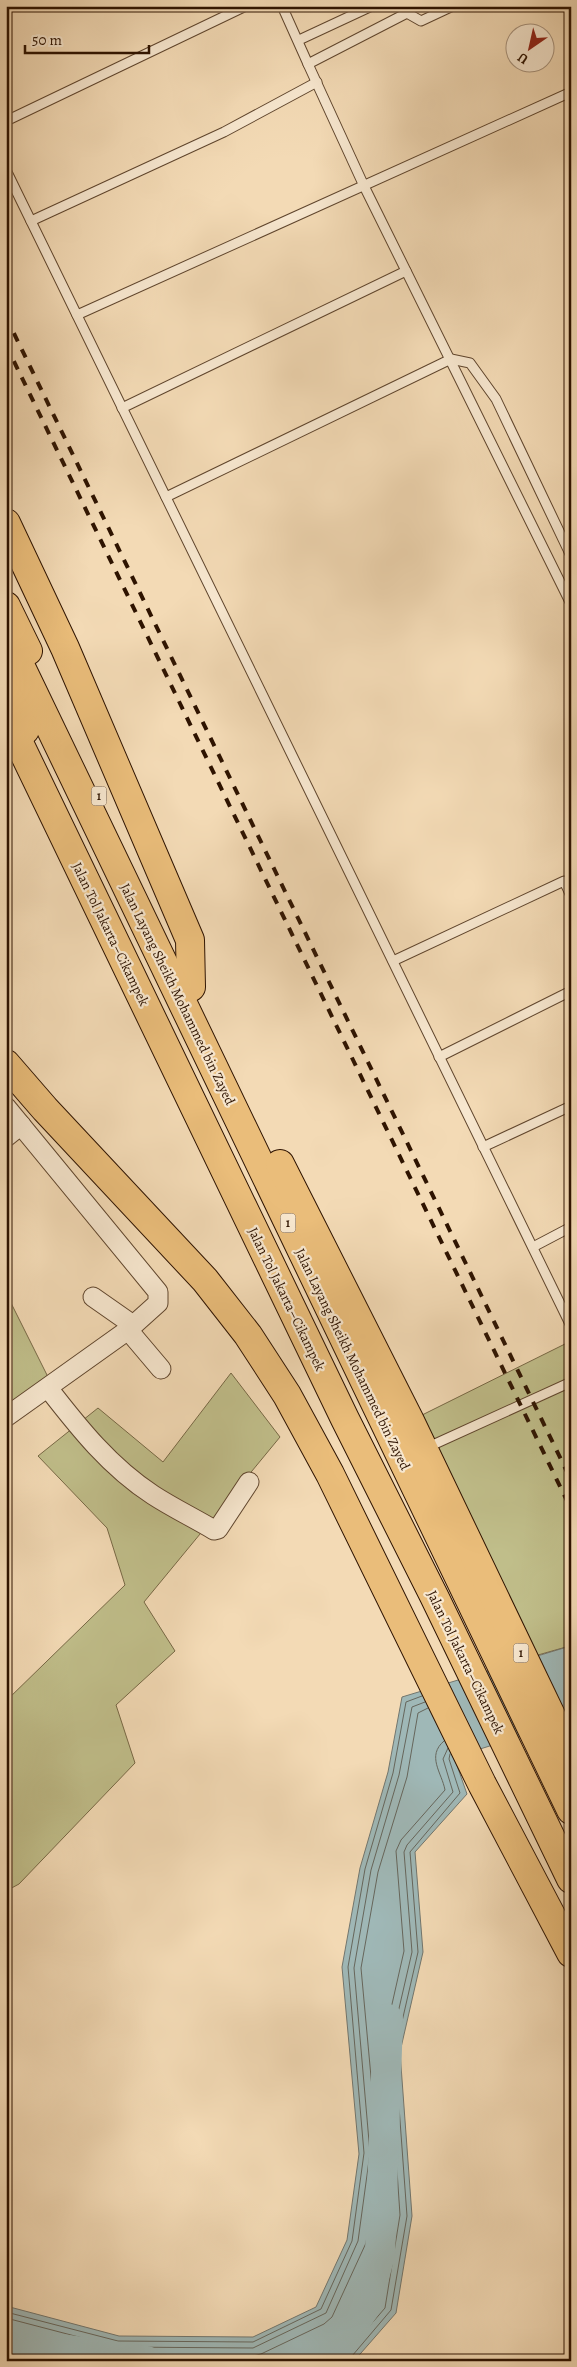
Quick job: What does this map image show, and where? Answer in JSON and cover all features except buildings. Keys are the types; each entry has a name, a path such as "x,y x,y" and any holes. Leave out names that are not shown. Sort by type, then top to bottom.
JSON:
{"highway":[{"path":"6,523 65,648 190,940 191,987"},
{"name":"1","path":"6,606 191,987 423,1450 568,1751"},
{"name":"Jalan Layang Sheikh Mohammed bin Zayed","path":"6,636 571,1810"},
{"name":"Jalan Layang Sheikh Mohammed bin Zayed","path":"6,693 402,1495 571,1846"},
{"name":"Jalan Tol Jakarta–Cikampek","path":"6,716 345,1419 434,1596 571,1879"},
{"path":"6,1064 45,1109 205,1280 248,1336 287,1395 330,1474 482,1784 571,1953"}],"street":[{"path":"6,1107 14,1131 158,1292 158,1303 130,1328 6,1417"},
{"path":"93,1297 130,1328 161,1370"},
{"path":"48,1388 86,1438 104,1456 153,1495 214,1530 218,1529 250,1482"}],"lane":[{"path":"6,121 246,6"},
{"path":"282,6 364,186 571,604"},
{"path":"299,40 372,6"},
{"path":"308,64 406,10 421,21 453,6"},
{"path":"31,221 224,132 317,82"},
{"path":"77,316 571,92"},
{"path":"6,170 571,1326"},
{"path":"122,408 406,271"},
{"path":"166,497 451,359 470,363 496,400 571,556"},
{"path":"393,961 564,881 571,896"},
{"path":"439,1057 571,991"},
{"path":"484,1147 571,1106"},
{"path":"532,1247 571,1227"},
{"path":"423,1450 571,1382"}],"shaded area":[{"path":"6,1293 49,1379 6,1410"},
{"path":"571,1341 571,1649 566,1647 524,1659 410,1421"},
{"path":"231,1373 280,1437 144,1602 175,1651 116,1705 135,1763 19,1884 6,1891 6,1701 125,1585 107,1528 38,1456 98,1408 163,1462"}],"water":[{"path":"567,1647 571,1648 571,1721 454,1757 467,1794 415,1852 423,1952 400,2052 412,2216 396,2313 354,2361 40,2361 6,2353 6,2306 119,2336 253,2337 316,2307 347,2240 359,2154 342,1967 360,1868 388,1772 402,1697"}],"waterway":[{"path":"329,2361 366,2306 380,2255 388,2019"},
{"path":"6,2336 48,2347 147,2361"}],"railway":[{"path":"6,317 571,1480"},
{"path":"6,345 571,1509"}]}
